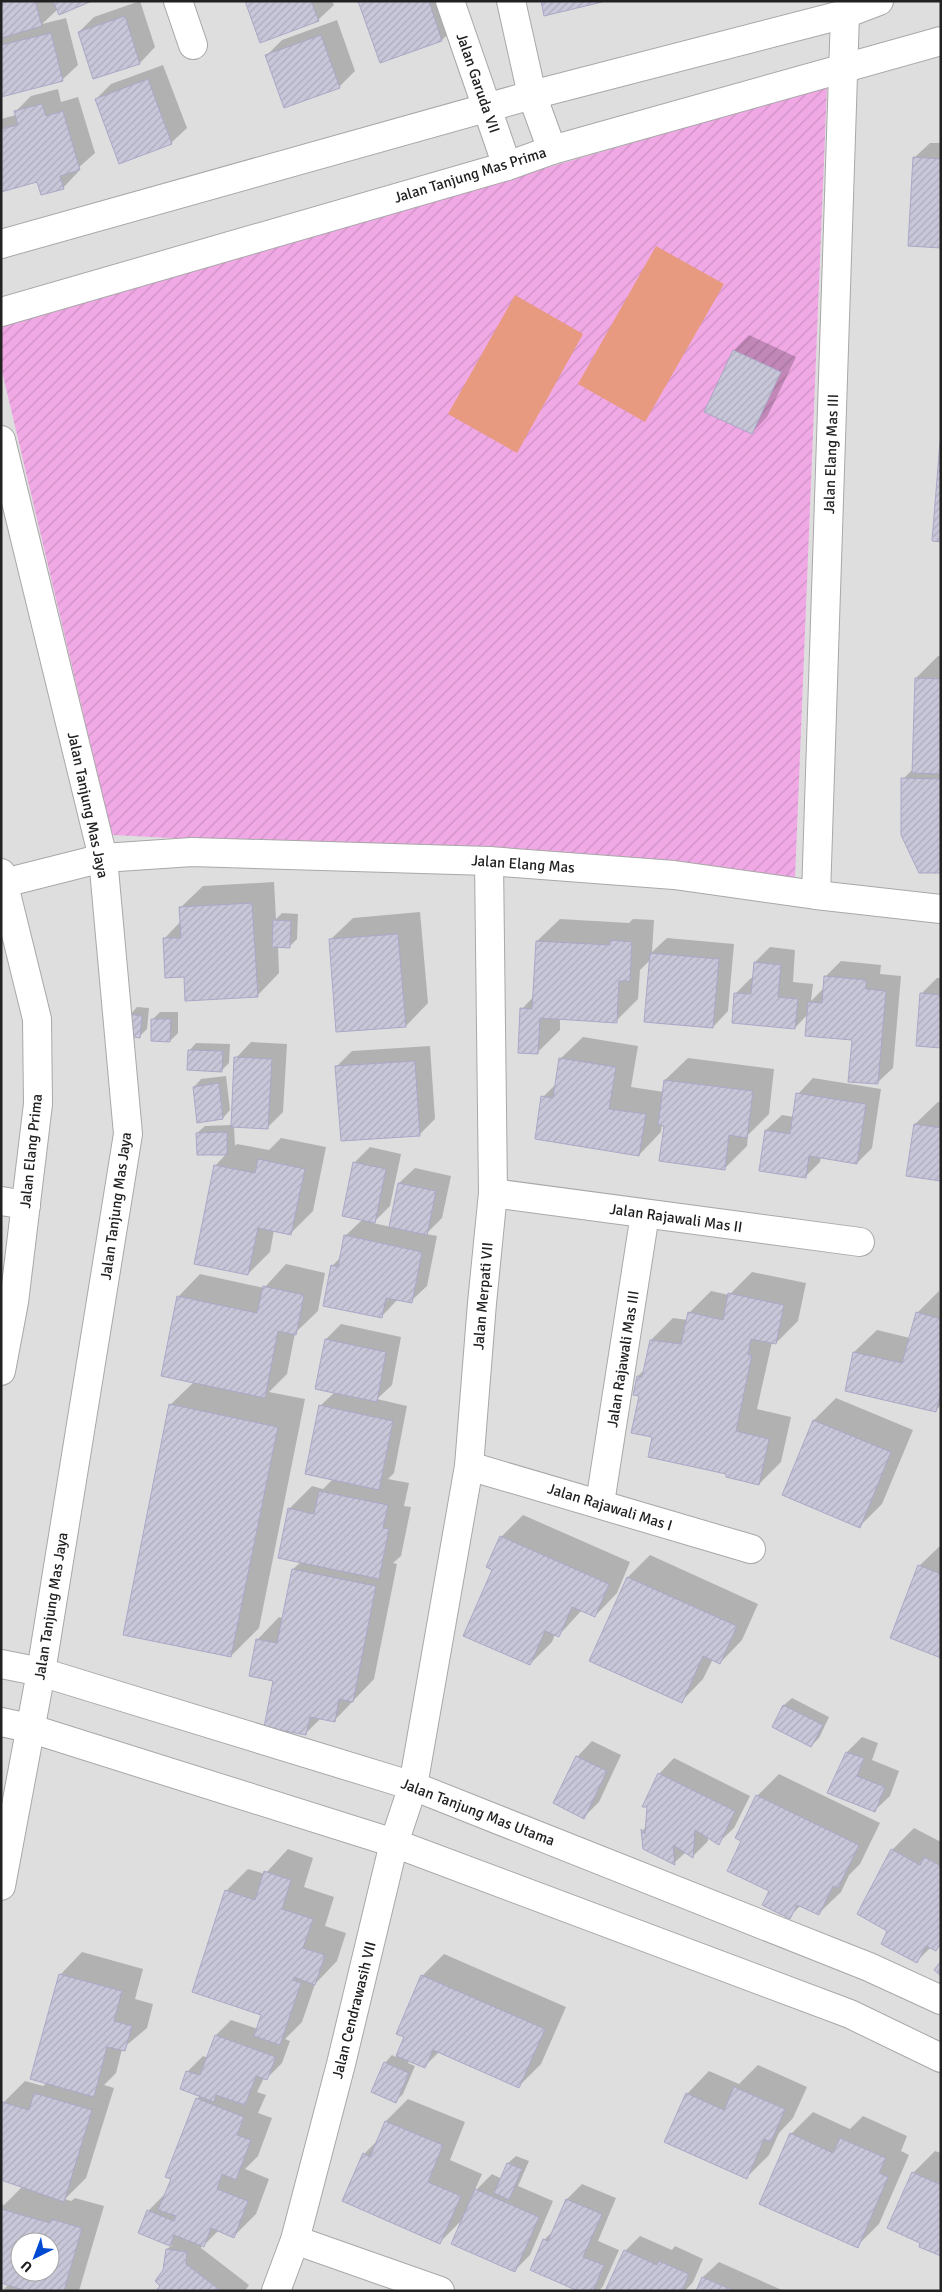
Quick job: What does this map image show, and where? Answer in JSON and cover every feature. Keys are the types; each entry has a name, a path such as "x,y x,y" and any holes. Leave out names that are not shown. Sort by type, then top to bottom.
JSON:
{"street":[{"path":"178,1 193,45"},
{"name":"Jalan Garuda VII","path":"450,1 507,166"},
{"path":"511,1 532,95 552,150"},
{"path":"1,244 532,95 845,14 879,1"},
{"name":"Jalan Elang Mas III","path":"816,895 845,14"},
{"name":"Jalan Tanjung Mas Prima","path":"1,312 507,166 552,150 842,67 941,41"},
{"name":"Jalan Tanjung Mas Jaya","path":"1,440 94,861 128,1134 41,1672 29,1728 1,1886"},
{"name":"Jalan Elang Mas","path":"2,878 45,873 94,861 192,852 489,861 674,875 816,895 941,909"},
{"name":"Jalan Merpati VII","path":"422,1727 469,1466 493,1193 489,861"},
{"name":"Jalan Elang Prima","path":"1,1372 8,1301 14,1203 38,1104 37,1019 2,878"},
{"name":"Jalan Rajawali Mas II","path":"493,1193 860,1242"},
{"name":"Jalan Rajawali Mas III","path":"600,1503 645,1214"},
{"name":"Jalan Rajawali Mas I","path":"469,1466 751,1549"},
{"name":"Jalan Tanjung Mas Utama","path":"1,1664 41,1672 413,1786 869,1967 941,2000"},
{"path":"1,1722 29,1728 394,1843 850,2014 941,2058"},
{"name":"Jalan Cendrawasih VII","path":"276,2291 295,2240 341,2064 394,1843 413,1786 422,1727"},
{"path":"295,2240 440,2291"}],"shaded area":[{"path":"1,1 941,1 941,2291 1,2291"},
{"path":"827,86 795,879 486,854 112,835 1,367 1,327"},
{"path":"656,246 724,284 645,422 578,384"},
{"path":"515,295 583,334 517,453 448,414"}],"building":[{"path":"1,1 35,1 42,26 1,38"},
{"path":"53,1 92,1 59,15"},
{"path":"245,1 311,1 319,21 260,43"},
{"path":"358,1 429,1 442,41 380,63"},
{"path":"541,1 602,1 602,2 544,16"},
{"path":"125,16 140,64 93,79 78,32"},
{"path":"51,33 63,81 1,97 1,45"},
{"path":"321,35 340,88 284,108 265,55"},
{"path":"148,79 172,144 119,164 95,99"},
{"path":"42,104 46,116 63,111 80,170 60,176 64,189 41,195 37,182 1,192 1,129 18,125 14,111"},
{"path":"913,157 941,159 941,248 908,246"},
{"path":"733,350 781,372 752,434 704,412"},
{"path":"941,442 941,542 932,541"},
{"path":"915,678 941,679 941,774 912,773"},
{"path":"901,778 941,779 941,873 919,873 901,835"},
{"path":"252,903 258,997 185,1001 184,977 165,978 163,938 181,938 179,907"},
{"path":"273,920 291,921 290,948 272,947"},
{"path":"398,934 406,1027 336,1032 329,939"},
{"path":"610,940 632,942 630,981 619,981 617,1023 540,1018 538,1054 518,1053 520,1008 532,1009 536,941 610,945"},
{"path":"650,953 719,959 713,1028 644,1022"},
{"path":"754,962 781,965 778,997 798,999 795,1029 732,1023 734,993 751,994"},
{"path":"824,976 866,980 866,989 886,991 878,1084 848,1082 852,1040 805,1036 808,1002 822,1003"},
{"path":"920,993 941,995 941,1048 916,1046"},
{"path":"129,1014 142,1016 140,1038 127,1036"},
{"path":"151,1019 171,1019 170,1042 151,1041"},
{"path":"188,1050 223,1051 222,1072 187,1070"},
{"path":"234,1057 272,1059 268,1129 231,1127"},
{"path":"559,1058 616,1067 609,1109 646,1114 639,1156 535,1139 541,1096 553,1098"},
{"path":"415,1061 420,1136 341,1141 335,1066"},
{"path":"664,1080 753,1091 747,1138 729,1135 725,1170 659,1161 664,1126 658,1125"},
{"path":"219,1083 223,1119 197,1123 193,1087"},
{"path":"796,1093 866,1104 857,1164 809,1156 806,1178 759,1171 765,1130 790,1134"},
{"path":"914,1124 941,1128 941,1181 906,1176"},
{"path":"227,1132 227,1155 197,1155 196,1133"},
{"path":"258,1159 305,1169 291,1235 258,1228 248,1275 194,1264 214,1165 255,1173"},
{"path":"353,1162 386,1169 375,1223 342,1216"},
{"path":"398,1183 436,1191 427,1235 389,1227"},
{"path":"344,1235 422,1252 412,1303 386,1298 382,1318 323,1306 331,1265 338,1267"},
{"path":"263,1286 304,1295 296,1335 278,1331 265,1398 161,1376 177,1296 257,1313"},
{"path":"728,1293 784,1305 776,1344 751,1339 748,1355 752,1355 736,1431 769,1439 759,1485 726,1477 726,1474 648,1457 652,1437 631,1433 639,1396 633,1395 637,1376 642,1377 650,1340 681,1344 688,1312 723,1320"},
{"path":"916,1312 941,1319 941,1391 936,1412 845,1391 853,1352 902,1363"},
{"path":"325,1339 386,1352 377,1402 315,1389"},
{"path":"169,1404 278,1427 231,1657 123,1635"},
{"path":"319,1405 393,1421 379,1490 305,1474"},
{"path":"813,1420 891,1452 860,1528 782,1495"},
{"path":"319,1491 388,1505 383,1528 389,1529 379,1579 278,1558 288,1508 314,1514"},
{"path":"500,1536 609,1584 595,1617 572,1607 559,1637 545,1631 530,1665 463,1636 492,1570 486,1567"},
{"path":"918,1565 941,1574 941,1658 890,1638"},
{"path":"292,1569 376,1586 353,1702 339,1699 335,1722 310,1717 306,1735 264,1727 273,1681 249,1676 256,1639 277,1643"},
{"path":"627,1577 737,1626 720,1664 703,1656 682,1703 589,1661"},
{"path":"783,1705 823,1725 811,1747 772,1727"},
{"path":"846,1752 864,1758 857,1776 885,1787 875,1812 827,1793"},
{"path":"576,1756 607,1771 584,1819 553,1803"},
{"path":"658,1773 735,1811 719,1845 695,1830 693,1858 673,1845 675,1865 643,1849 641,1829 645,1834 647,1807 642,1807"},
{"path":"756,1795 859,1845 838,1888 833,1886 819,1915 797,1905 790,1919 762,1905 769,1891 727,1871 741,1841 735,1838"},
{"path":"891,1849 920,1865 924,1857 941,1866 941,1943 936,1951 926,1946 917,1963 881,1944 887,1931 857,1914"},
{"path":"264,1871 291,1880 282,1909 313,1919 303,1948 325,1955 315,1985 294,1977 293,1980 301,1983 280,2045 254,2036 261,2015 192,1992 225,1890 255,1900"},
{"path":"941,1961 941,1976 934,1970"},
{"path":"59,1974 122,1991 114,2021 132,2026 125,2051 107,2047 94,2097 30,2079"},
{"path":"421,1975 545,2029 519,2088 433,2050 425,2068 396,2056 404,2037 396,2034"},
{"path":"215,2035 276,2057 267,2080 256,2076 245,2105 216,2095 214,2102 180,2089 186,2071 200,2075"},
{"path":"384,2062 409,2073 396,2103 371,2092"},
{"path":"734,2087 785,2109 771,2142 764,2139 747,2179 664,2142 686,2093 724,2110"},
{"path":"34,2093 92,2110 64,2202 1,2180 2,2102 29,2110"},
{"path":"196,2098 244,2117 237,2135 251,2140 236,2180 222,2174 217,2189 248,2201 234,2238 211,2228 204,2247 174,2235 170,2246 138,2233 147,2210 174,2221 176,2216 158,2210 171,2179 165,2177"},
{"path":"385,2121 443,2145 428,2182 461,2196 440,2244 342,2201 363,2153 370,2157"},
{"path":"790,2133 833,2153 840,2138 886,2158 879,2173 888,2177 858,2248 759,2204"},
{"path":"507,2163 522,2169 509,2200 494,2193"},
{"path":"912,2172 941,2185 941,2256 919,2247 920,2243 887,2228"},
{"path":"475,2189 539,2217 515,2272 451,2244"},
{"path":"566,2199 602,2214 583,2257 604,2265 593,2291 578,2291 530,2270 543,2239 548,2241"},
{"path":"1,2209 50,2223 51,2219 82,2228 64,2291 27,2291 1,2283"},
{"path":"166,2249 187,2252 186,2264 221,2291 156,2291 160,2286 155,2281 163,2270"},
{"path":"624,2250 657,2265 659,2261 689,2274 682,2291 605,2291"},
{"path":"702,2277 735,2291 696,2291"}]}
